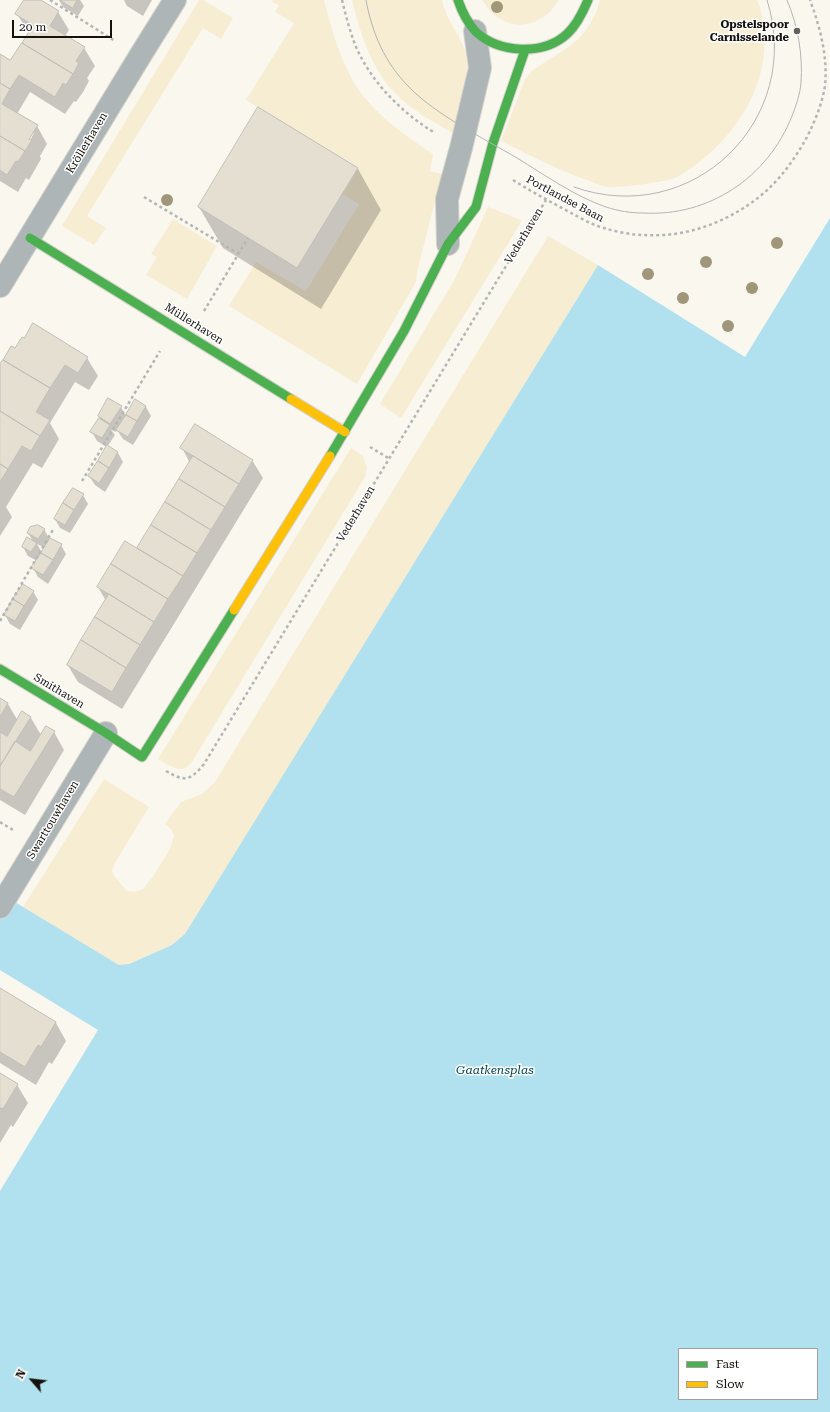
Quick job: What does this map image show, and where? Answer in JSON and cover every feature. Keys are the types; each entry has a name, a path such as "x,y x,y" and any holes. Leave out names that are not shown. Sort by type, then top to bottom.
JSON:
{"street":[{"name":"Kröllerhaven","path":"0,286 175,0"},
{"path":"458,0 465,18 475,31 490,42 507,48 525,50 547,46 566,35 580,18 588,0"},
{"path":"448,244 447,199 480,68 475,31"},
{"path":"106,733 142,757 345,432 404,331 448,244 476,207 493,143 525,50"},
{"name":"Müllerhaven","path":"30,238 190,335 345,432"},
{"name":"Smithaven","path":"0,669 106,733"},
{"name":"Swarttouwhaven","path":"5,900 106,733"}],"path":[{"path":"50,0 140,56"},
{"path":"342,0 357,49 379,84 392,99 415,119 430,130 461,148"},
{"name":"Portlandse Baan","path":"487,165 546,200 591,224 616,232 663,236 675,234 690,231 720,220 746,207 765,192 794,159 816,119 824,87 826,69 819,29 810,0"},
{"path":"826,69 830,72"},
{"path":"144,197 239,254"},
{"name":"Vederhaven","path":"142,757 178,778 187,779 197,773 204,764 546,200"},
{"path":"190,335 248,238"},
{"path":"82,481 175,326"},
{"path":"0,621 54,528"}],"shaded area":[{"path":"199,0 203,0 233,18 221,39 203,28 87,216 106,228 94,245 62,226"},
{"path":"273,0 324,0 339,50 354,83 380,114 390,123 433,154 430,171 442,174 417,272 416,282 357,384 229,306 256,262 306,291 359,204 342,194 358,168 246,100 294,23 275,12 279,5 272,2"},
{"path":"352,0 442,0 446,12 464,48 467,68 464,90 453,133 407,104 384,80 368,52"},
{"path":"482,0 558,0 554,7 542,18 534,22 518,25 496,16"},
{"path":"600,0 757,0 763,20 764,55 760,76 752,97 742,116 729,134 714,150 679,176 644,184 622,187 607,187 556,168 501,141 525,79 533,70 570,46 581,36 589,26 596,13"},
{"path":"488,207 521,220 520,224 401,418 380,404 456,277"},
{"path":"173,219 217,246 187,299 146,275 157,257 151,254"},
{"path":"548,236 598,265 186,934 172,945 129,964 119,965 23,907 104,779 149,807 116,861 112,871 114,876 127,891 134,892 143,889 152,878 170,849 174,836 171,829 165,824 181,802 202,794 215,782"},
{"path":"351,448 363,456 367,468 365,477 192,762 188,766 180,769 172,767 158,759"}],"water":[{"name":"Gaatkensplas","path":"830,218 830,1412 0,1412 0,1191 98,1030 0,970 0,893 119,965 129,964 172,945 185,934 598,265 745,357"}],"building":[{"path":"24,0 41,0 59,11 50,26 85,47 76,61 79,63 73,74 22,43 33,25 15,14"},
{"path":"60,0 77,0 73,8"},
{"path":"22,43 73,74 66,85 63,83 55,97 19,75 10,89 0,83 0,54 10,60"},
{"path":"0,83 10,89 2,104 38,125 29,139 32,140 25,151 0,136"},
{"path":"258,107 358,168 297,268 198,207"},
{"path":"0,136 25,151 7,175 0,170"},
{"path":"33,323 88,357 78,373 65,365 50,388 3,360 11,346 15,348 22,337 24,338"},
{"path":"3,360 50,388 36,412 50,420 40,436 0,411 0,364"},
{"path":"108,398 122,406 110,424 98,416"},
{"path":"135,399 146,406 137,421 126,415"},
{"path":"0,411 40,436 31,451 22,446 8,469 0,464"},
{"path":"126,415 137,421 128,437 116,430"},
{"path":"99,418 110,425 102,438 90,432"},
{"path":"195,424 253,460 239,484 180,448"},
{"path":"107,445 118,452 109,468 98,461"},
{"path":"193,456 239,484 225,507 179,479"},
{"path":"98,461 109,468 99,483 88,476"},
{"path":"0,464 8,469 0,482"},
{"path":"179,479 225,507 211,530 165,502"},
{"path":"73,488 84,494 74,510 63,503"},
{"path":"165,502 211,530 197,553 151,525"},
{"path":"63,503 74,510 65,525 54,519"},
{"path":"38,525 45,529 38,539 27,533 30,527"},
{"path":"151,525 197,553 183,576 137,548"},
{"path":"27,537 37,543 31,552 22,547"},
{"path":"50,538 62,544 53,560 41,553"},
{"path":"125,541 183,576 168,599 111,564"},
{"path":"41,553 53,560 43,575 31,568"},
{"path":"111,564 168,599 154,622 97,587"},
{"path":"23,584 34,591 24,606 13,599"},
{"path":"109,594 154,622 140,645 95,617"},
{"path":"13,599 24,606 15,621 4,615"},
{"path":"95,617 140,645 126,668 81,640"},
{"path":"81,640 126,668 112,692 67,665"},
{"path":"0,698 8,703 0,717"},
{"path":"22,711 31,717 0,766 0,732 7,736"},
{"path":"46,726 55,731 14,797 0,789 0,766 15,741 30,751"},
{"path":"0,988 56,1022 41,1047 38,1045 25,1067 0,1052"},
{"path":"0,1073 18,1084 3,1109 0,1109"}],"tram line":[{"path":"366,0 376,36 386,58 409,87 432,107 460,126 583,197 615,210 643,213 667,212 691,208 713,200 733,189 752,175 768,157 781,138 795,108 801,83 799,41 787,0"},
{"path":"574,187 618,196 659,192 697,178 729,154 754,123 769,86 774,44 767,0"}],"traffic: fast":[{"path":"458,0 465,17 476,32 497,44 509,48 521,49 534,49 546,46 567,34 582,14 588,0"},
{"path":"330,456 404,331 448,244 476,207 493,143 525,50"},
{"path":"30,238 291,399"},
{"path":"0,669 106,733 142,757 234,610"}],"traffic: slow":[{"path":"291,399 345,432"},
{"path":"234,610 330,456"}],"place":[{"name":"Opstelspoor Carnisselande","path":"797,31"}]}
